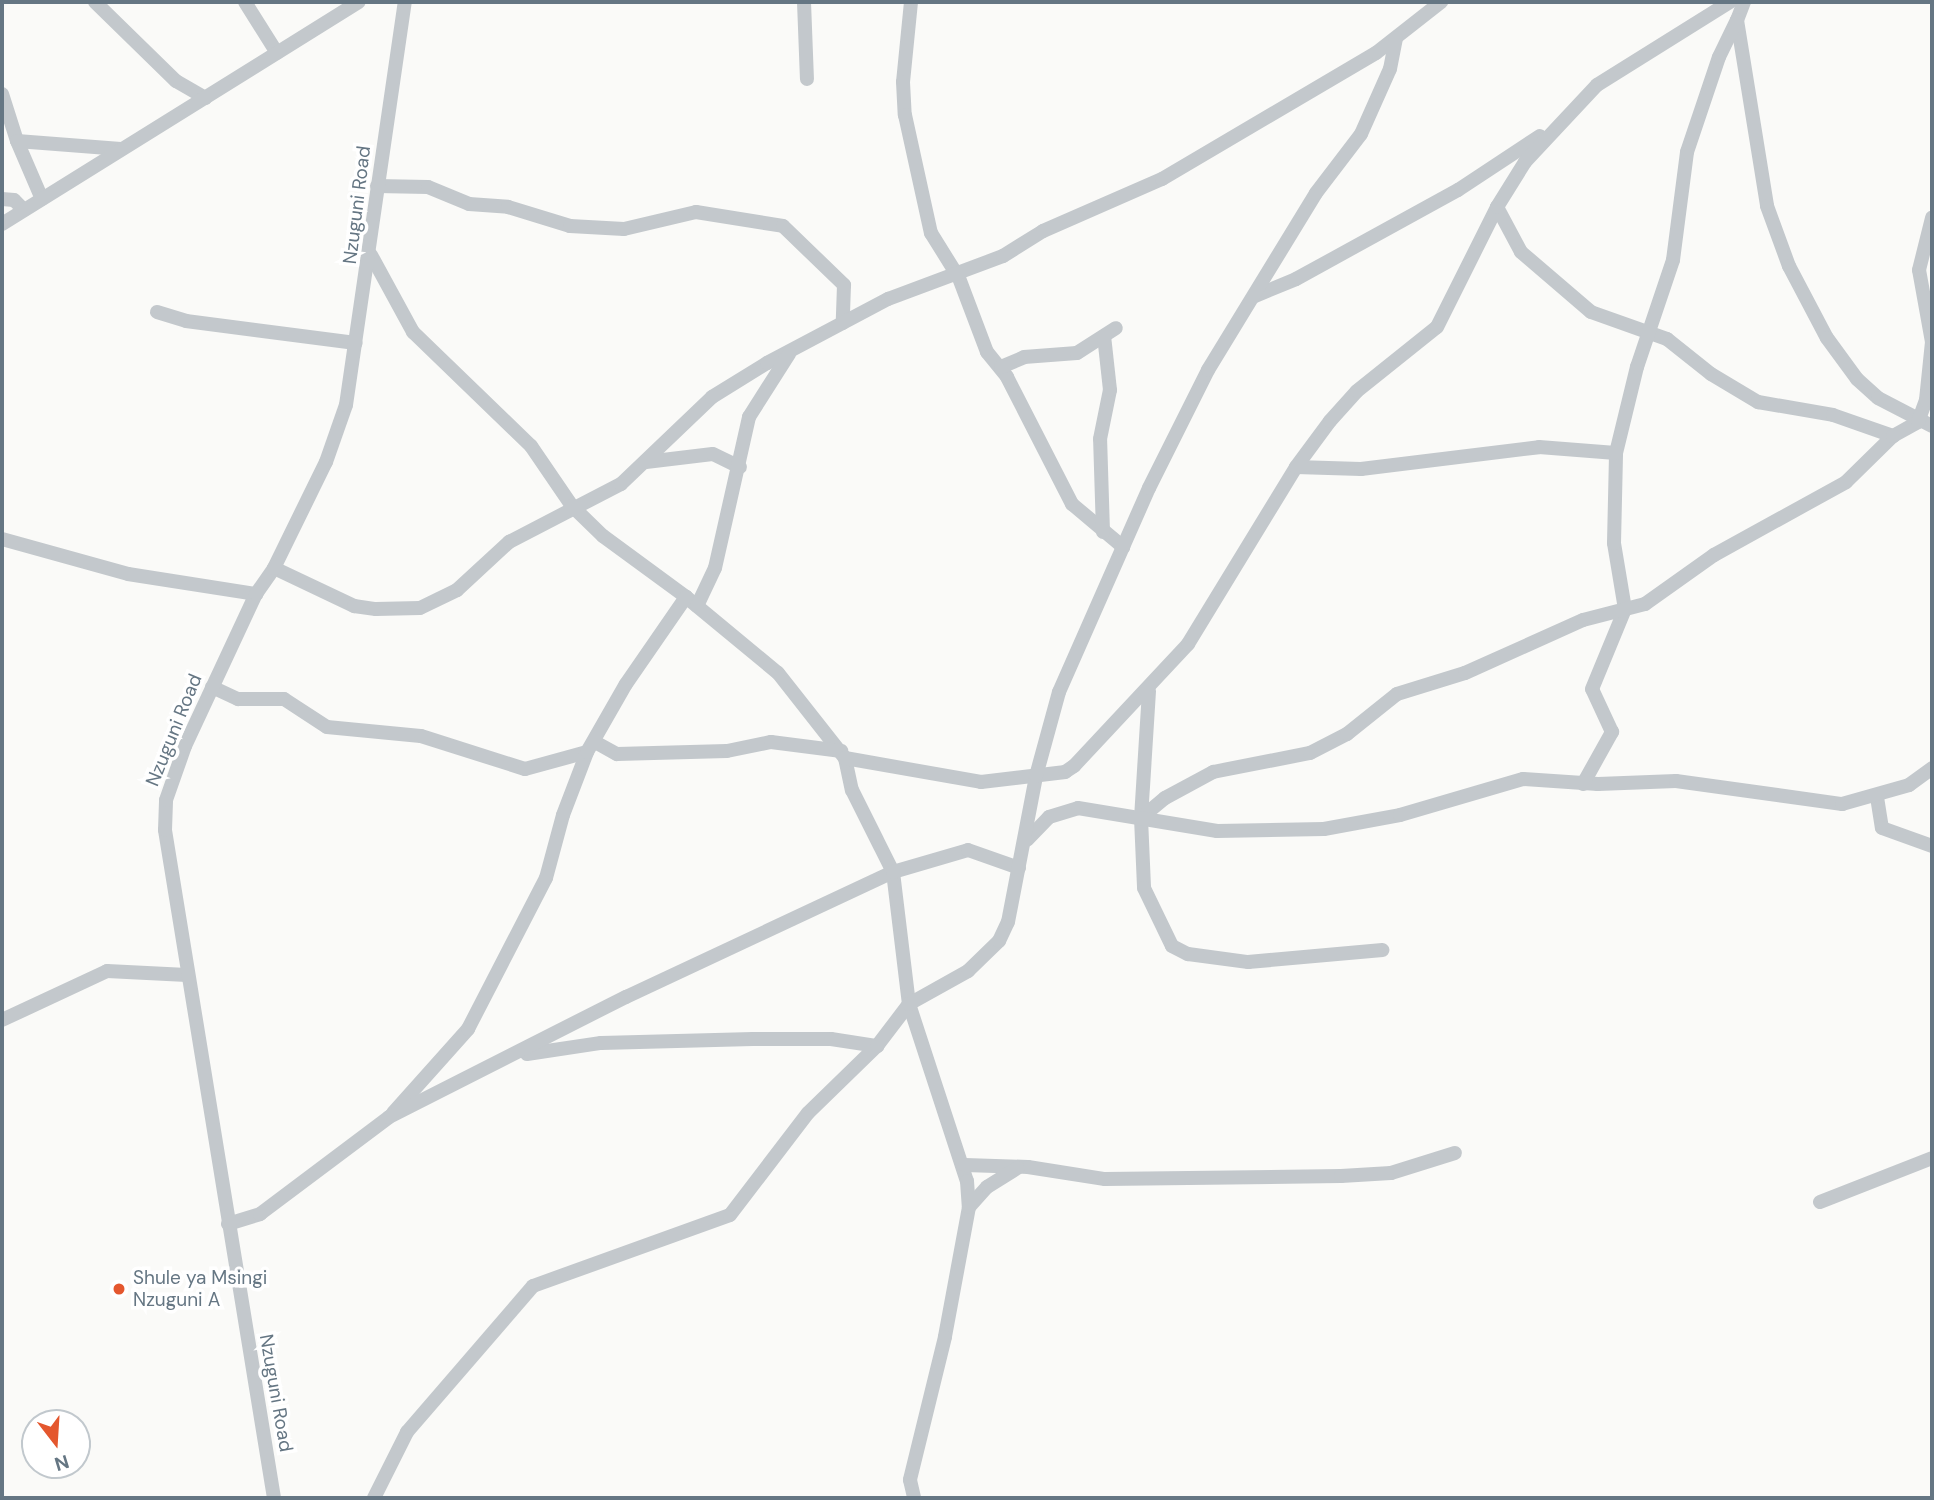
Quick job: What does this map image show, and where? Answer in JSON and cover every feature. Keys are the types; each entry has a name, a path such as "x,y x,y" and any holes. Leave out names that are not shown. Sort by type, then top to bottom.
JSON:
{"street":[{"path":"95,2 176,80 206,98"},
{"path":"245,2 277,53"},
{"path":"2,223 359,2"},
{"name":"Nzuguni Road","path":"274,1498 187,975 165,830 166,800 212,687 256,594 274,568 337,433 356,344 405,2"},
{"path":"804,2 807,79"},
{"path":"911,2 903,82 905,115 931,233 955,272 987,352 1001,367 1072,504 1123,547"},
{"path":"274,568 354,606 406,611 457,590 509,541 572,506 607,493 646,462 712,397 842,323 955,272 1014,251 1042,231 1162,179 1396,39 1441,2"},
{"path":"212,687 238,699 284,699 327,727 421,736 525,769 591,747 617,754 727,751 772,742 981,782 1036,776 1074,766 1149,691 1200,628 1296,467 1357,391 1437,327 1497,206 1525,162 1556,126 1604,80 1710,6 1730,2"},
{"path":"1583,784 1612,732 1592,689 1625,609 1614,542 1616,453 1648,330 1673,260 1687,152 1719,57 1744,2"},
{"path":"1737,20 1767,206 1789,266 1849,368 1878,398 1925,424"},
{"path":"374,1498 414,1422 533,1286 730,1215 808,1113 877,1046 909,1004 968,971 999,941 1025,843 1036,776 1059,692 1123,547 1208,370 1316,194 1361,134 1390,69 1396,39"},
{"path":"2,94 17,141 42,199"},
{"path":"1255,296 1296,279 1458,190 1556,126"},
{"path":"17,141 121,149"},
{"path":"377,186 428,187 469,204 508,207 570,226 624,229 696,212 783,226 844,285 842,323"},
{"path":"2,199 14,200 23,210"},
{"path":"1497,206 1521,252 1578,304 1648,330 1758,402 1833,415 1893,436"},
{"path":"1925,424 1932,354 1919,271 1932,218"},
{"path":"370,254 413,332 531,446 572,506 603,536 692,602 778,673 843,755 852,790 893,872 909,1004 965,1165 969,1207 945,1337 910,1480 914,1498"},
{"path":"157,312 186,321 356,344"},
{"path":"1001,367 1024,357 1077,353 1110,332 1110,390 1100,439 1103,532"},
{"path":"228,1224 260,1214 389,1117 468,1029 546,878 563,815 591,747 626,684 692,602 715,568 740,467 749,417 790,353"},
{"path":"1141,818 1165,798 1213,772 1310,753 1347,734 1397,694 1465,673 1583,620 1654,599 1714,555 1828,493 1893,436 1925,424"},
{"path":"1296,467 1361,469 1539,447 1616,453"},
{"path":"646,462 713,454 740,467"},
{"path":"2,539 128,574 256,594"},
{"path":"1149,691 1141,818 1146,899 1163,933 1179,951 1248,962 1381,950"},
{"path":"1025,843 1041,822 1078,808 1232,832 1324,829 1400,816 1523,779 1583,784 1676,781 1842,804 1877,797 1917,781 1932,768"},
{"path":"1877,797 1882,828 1932,846"},
{"path":"389,1117 518,1055 626,997 893,872 968,850 1019,868"},
{"path":"2,1020 107,971 187,975"},
{"path":"518,1055 620,1042 822,1039 877,1046"},
{"path":"965,1165 1018,1167 1105,1179 1342,1176 1391,1173 1455,1153"},
{"path":"1820,1202 1932,1158"},
{"path":"969,1207 988,1187 1018,1167"}],"place":[{"name":"Shule ya Msingi Nzuguni A","path":"119,1289"}]}
